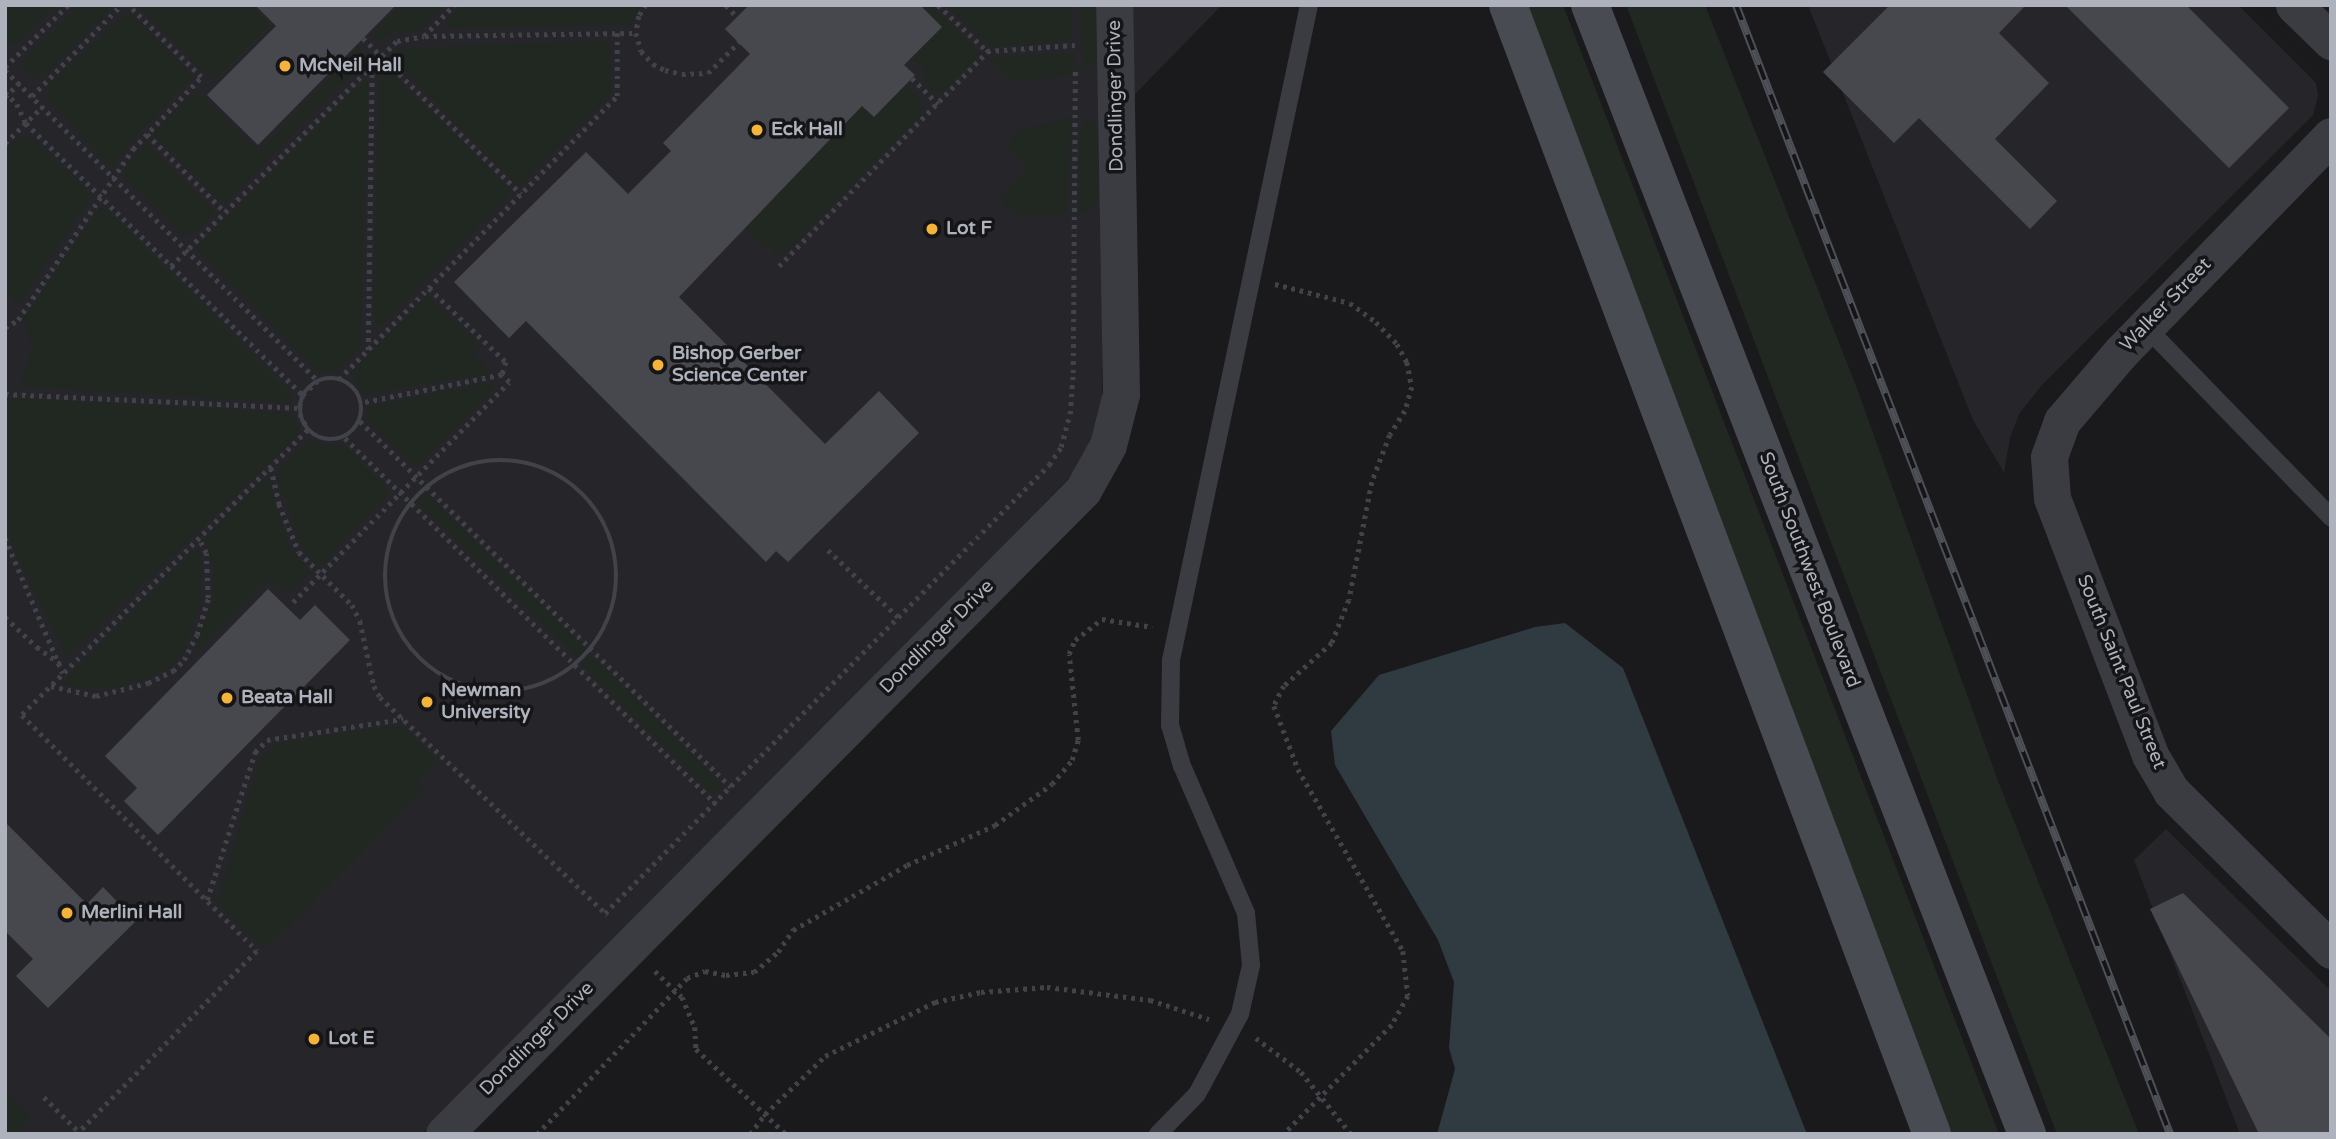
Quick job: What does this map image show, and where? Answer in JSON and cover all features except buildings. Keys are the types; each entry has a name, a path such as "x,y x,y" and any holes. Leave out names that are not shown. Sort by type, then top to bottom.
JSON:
{"main road":[{"path":"1508,5 1932,1134"},
{"name":"South Southwest Boulevard","path":"1590,5 2028,1134"}],"street":[{"name":"Dondlinger Drive","path":"444,1134 1083,490 1108,445 1121,394 1114,5"},
{"path":"2294,5 2331,41"},
{"name":"Walker Street","path":"2052,498 2049,457 2062,422 2145,326 2331,136"},
{"name":"South Saint Paul Street","path":"2052,498 2150,755 2171,790 2331,950"}],"lane":[{"path":"1158,1134 1197,1094 1240,1014 1251,965 1246,913 1182,766 1170,725 1171,660 1254,278 1309,5"},
{"path":"2145,326 2331,517"}],"path":[{"path":"68,5 5,68 318,381"},
{"path":"32,96 121,5"},
{"path":"5,328 18,320 113,176 147,134 201,77 128,5"},
{"path":"424,36 454,5"},
{"path":"646,5 639,16 636,33 641,51 653,64 682,74 709,73 739,43"},
{"path":"726,5 737,16"},
{"path":"938,5 988,51"},
{"path":"339,379 356,391 362,403 360,421 345,438 327,440 308,430 300,408 303,395 318,381 339,379 617,96 617,33"},
{"path":"171,266 397,41 424,36 636,33"},
{"path":"606,913 1049,465 1061,447 1070,414 1073,373 1075,35"},
{"path":"363,38 521,194"},
{"path":"779,266 988,51 1075,47"},
{"path":"368,349 373,65"},
{"path":"912,78 938,104"},
{"path":"19,83 6,94 26,123 303,395"},
{"path":"5,143 42,107"},
{"path":"147,134 225,212"},
{"path":"1254,278 1350,303 1397,344 1407,362 1412,387 1405,411 1390,435 1372,482 1349,600 1332,643 1284,686 1274,706 1297,769 1403,951 1408,974 1408,996 1392,1025 1284,1134"},
{"path":"429,288 506,362 502,375"},
{"path":"362,403 502,375"},
{"path":"293,603 509,382 502,375"},
{"path":"5,394 300,408"},
{"path":"360,421 730,786 752,824"},
{"path":"44,1097 78,1133 257,951 22,715 308,430"},
{"path":"345,438 715,803 752,824"},
{"path":"490,459 531,463 568,480 596,508 614,544 618,584 608,623 592,648 575,666 556,680 521,692 484,693 449,682 419,660 397,630 385,596 385,558 397,523 409,503 426,487 452,470 490,459"},
{"path":"270,467 279,504 299,552 352,606 360,621 374,686 380,697 623,930 642,962 666,978 676,990 695,1027 696,1049 786,1134"},
{"path":"5,538 63,673"},
{"path":"51,686 96,696 148,683 173,671 184,660 197,635 208,598 205,554 199,539"},
{"path":"828,550 928,646"},
{"path":"5,617 61,665"},
{"path":"537,1134 687,978 705,971 726,975 754,972 778,953 793,930 907,865 995,825 1052,784 1072,760 1078,740 1069,654 1075,640 1102,619 1178,628"},
{"path":"207,900 255,752 267,740 404,719"},
{"path":"750,1134 765,1114 825,1056 935,1002 981,992 1047,987 1105,992 1150,1000 1232,1027"},
{"path":"1247,1045 1252,1034 1301,1072 1351,1134"}],"shaded area":[{"name":"Newman University","path":"5,5 1222,5 1102,128 1102,398 1095,439 1073,474 422,1134 5,1134"},
{"path":"5,5 57,5 22,40 5,46"},
{"path":"79,5 114,5 44,76 37,79 28,76 23,68 25,59"},
{"path":"137,5 251,5 271,25 217,79 210,77"},
{"path":"401,5 444,5 420,30 395,32 380,41 372,34"},
{"path":"463,5 640,5 631,25 446,28 446,22"},
{"path":"920,5 931,5 980,53 942,94 934,94 921,81 928,72 912,58 942,27"},
{"path":"945,5 1071,5 1071,38 1067,42 992,47"},
{"path":"1081,5 1097,5 1099,57 1083,73"},
{"path":"1524,5 1563,5 1999,1134 1951,1134"},
{"path":"1626,5 1705,5 1855,383 1998,781 2139,1134 2057,1134"},
{"path":"1808,5 2238,5 2316,83 2318,96 2313,115 2041,386 2019,414 2010,438 2004,473 1973,420"},
{"path":"128,11 194,76 140,132 113,166 108,165 46,99 50,84"},
{"path":"610,41 611,95 518,187 392,58 397,49 402,48"},
{"path":"358,48 366,57 365,60 224,205 152,133 196,90 259,152"},
{"path":"1072,53 1075,58 1072,75 1011,82 990,61 996,57"},
{"path":"385,67 512,192 380,327 373,320 380,69"},
{"path":"364,80 368,81 361,348 338,371 317,372 195,249"},
{"path":"905,85 920,100 922,112 790,249 777,256 744,228 862,106 874,117"},
{"path":"1071,117 1068,208 1064,214 1016,215 998,198 1027,169 1005,147 1021,130"},
{"path":"1085,118 1096,125 1100,138 1099,199 1091,209 1079,214 1079,145"},
{"path":"28,137 35,140 90,193 89,200 19,304 5,291 5,150 19,138"},
{"path":"147,142 216,211 193,234 183,236 124,179 124,172"},
{"path":"104,207 292,395 291,403 21,386 32,348 24,318 99,209"},
{"path":"428,295 481,345 473,354 489,369 485,374 365,394 351,373"},
{"path":"492,383 494,390 416,467 366,420 368,408 372,406"},
{"path":"5,398 293,413 300,433 67,657 5,525"},
{"path":"308,439 326,446 343,444 390,493 322,566 316,564 304,552 275,472"},
{"path":"268,475 289,546 310,573 287,592 279,584 275,588 267,581 193,655 213,599 214,568 205,539"},
{"path":"425,493 586,649 578,657 417,502"},
{"path":"198,547 202,566 200,607 184,650 172,666 145,679 114,688 79,688 61,683"},
{"path":"1565,623 1623,668 1807,1134 1437,1134 1455,1069 1449,1048 1454,982 1438,940 1335,765 1331,731 1379,675 1535,627"},
{"path":"591,655 719,782 721,786 717,792 711,793 581,664"},
{"path":"393,726 408,730 439,761 417,783 424,789 271,945 258,942 217,903 260,758 276,743"},
{"path":"2166,829 2331,991 2331,1134 2240,1134 2134,860"},
{"path":"5,1093 31,1118 16,1134 5,1134"}],"railway":[{"path":"1736,5 2170,1134"}],"place":[{"name":"McNeil Hall","path":"285,66"},
{"name":"Eck Hall","path":"757,130"},
{"name":"Lot F","path":"932,229"},
{"name":"Bishop Gerber Science Center","path":"658,365"},
{"name":"Beata Hall","path":"227,698"},
{"name":"Newman University","path":"427,702"},
{"name":"Merlini Hall","path":"67,913"},
{"name":"Lot E","path":"314,1039"}]}
